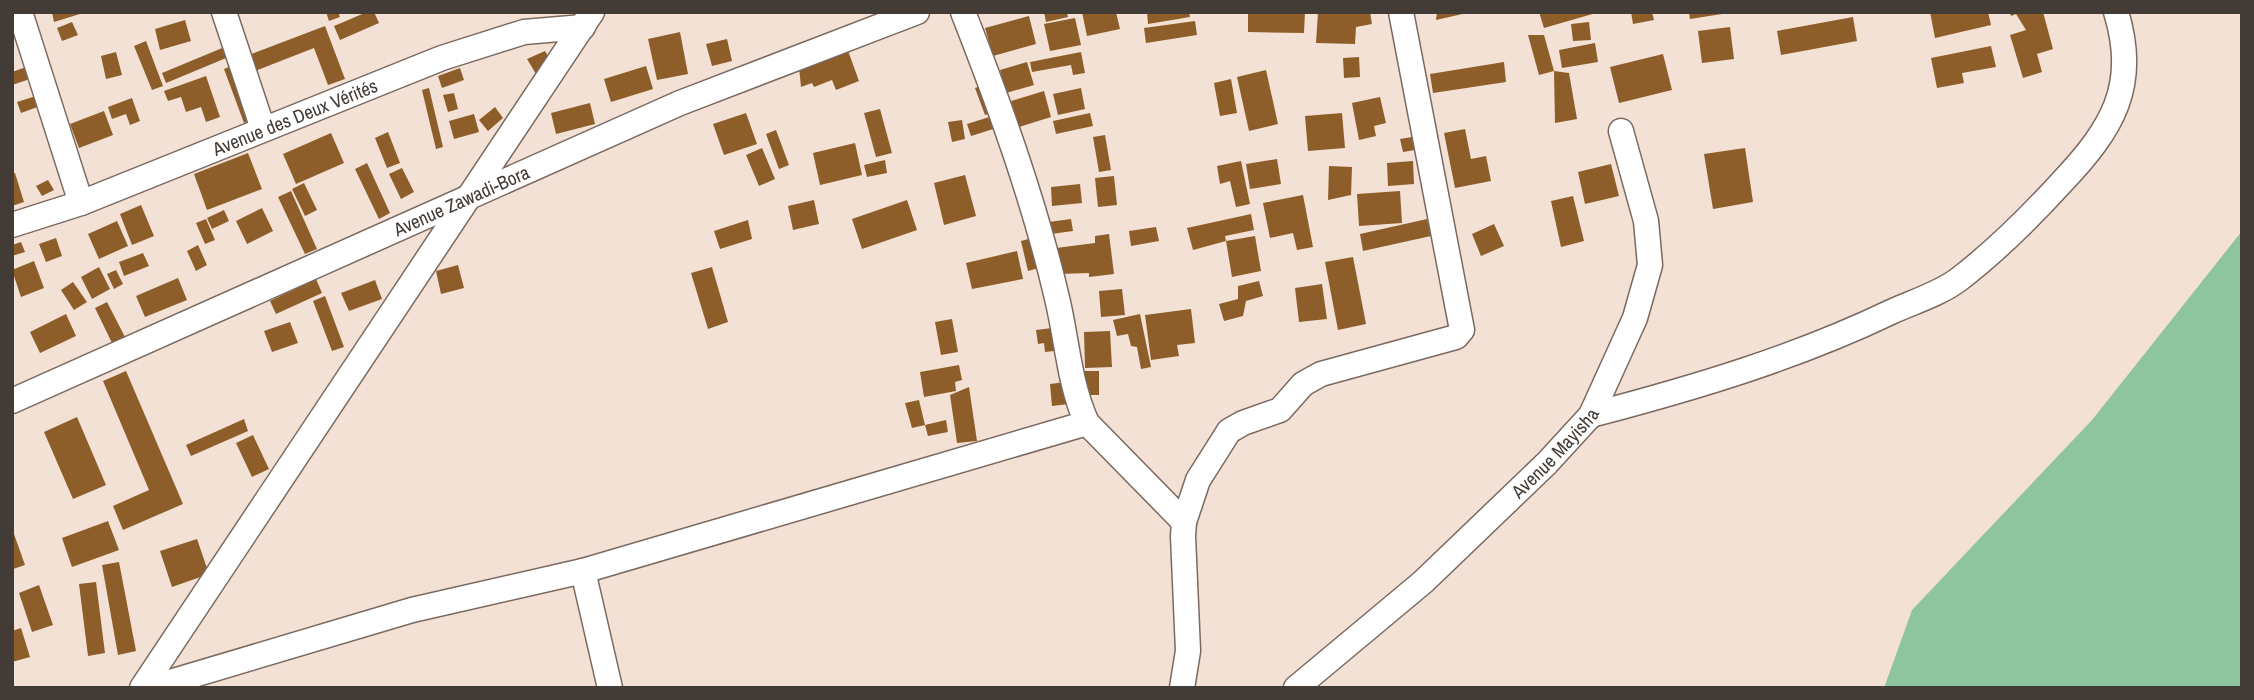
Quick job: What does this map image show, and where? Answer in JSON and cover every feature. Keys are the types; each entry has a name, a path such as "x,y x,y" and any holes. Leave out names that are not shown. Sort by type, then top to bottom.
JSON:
{"street":[{"path":"20,12 81,203"},
{"path":"224,12 263,129"},
{"name":"Avenue Zawadi-Bora","path":"12,401 680,103 917,12"},
{"path":"963,12 1009,128 1057,298 1078,405 1087,423 1184,522"},
{"path":"1182,688 1188,651 1184,522 1204,467 1230,431 1243,423 1280,410 1303,384 1321,374 1456,337 1462,330 1401,12"},
{"path":"1591,415 1699,386 1838,337 1956,282 2020,228 2092,150 2113,118 2125,84 2121,29 2116,12"},
{"path":"142,688 472,197 587,20"},
{"name":"Avenue des Deux Vérités","path":"12,225 81,203 454,55 524,33 587,20"},
{"name":"Avenue Mayisha","path":"1296,688 1423,582 1547,463 1591,415 1635,317 1650,265 1646,221 1621,131"},
{"path":"150,688 412,610 583,571 1087,423"},
{"path":"583,571 610,688"}],"green space":[{"path":"2242,231 2242,688 1884,688 1912,610 2092,420"}],"building":[{"path":"52,12 83,12 83,13 54,22"},
{"path":"326,12 338,12 340,17 329,21"},
{"path":"367,12 374,12 379,23 340,40 334,26"},
{"path":"1044,12 1067,12 1068,17 1046,22"},
{"path":"1082,12 1116,12 1120,29 1087,36"},
{"path":"1147,12 1189,12 1190,17 1148,24"},
{"path":"1248,12 1305,12 1304,33 1248,32"},
{"path":"1318,12 1370,12 1372,24 1356,27 1355,44 1316,43"},
{"path":"1437,12 1467,12 1467,13 1436,20"},
{"path":"1539,12 1596,12 1596,13 1544,28"},
{"path":"1631,12 1652,12 1654,20 1633,24"},
{"path":"1689,12 1722,12 1722,14 1690,19"},
{"path":"1930,12 1988,12 1991,25 1935,38"},
{"path":"2010,12 2043,12 2053,49 2037,54 2042,72 2023,78 2010,35 2026,30 2016,14 2011,16"},
{"path":"1029,16 1036,44 993,56 985,28"},
{"path":"1853,17 1857,41 1781,55 1777,31"},
{"path":"1075,18 1081,45 1050,51 1044,24"},
{"path":"185,20 191,41 160,50 155,29"},
{"path":"1195,21 1197,35 1146,43 1144,28"},
{"path":"72,22 78,35 62,41 57,28"},
{"path":"1589,22 1591,40 1573,41 1571,24"},
{"path":"325,26 345,79 328,85 314,48 255,71 249,55"},
{"path":"1730,27 1734,59 1702,63 1698,31"},
{"path":"680,32 688,74 657,80 648,39"},
{"path":"1528,35 1544,35 1554,71 1539,75"},
{"path":"727,39 732,61 712,66 706,44"},
{"path":"146,41 163,86 152,90 134,46"},
{"path":"1595,43 1598,62 1562,68 1559,50"},
{"path":"227,46 231,56 166,83 162,73"},
{"path":"1991,46 1996,67 1962,73 1964,83 1937,88 1931,58"},
{"path":"847,48 859,81 836,90 832,80 814,87 812,83 801,87 799,67"},
{"path":"545,51 553,64 536,74 527,59"},
{"path":"116,52 122,75 106,79 101,56"},
{"path":"1081,52 1085,73 1073,75 1071,65 1032,72 1030,62"},
{"path":"1663,54 1672,90 1619,103 1610,67"},
{"path":"1359,57 1360,77 1344,78 1343,58"},
{"path":"1027,62 1034,85 1006,93 1000,70"},
{"path":"1504,62 1506,82 1433,93 1430,74"},
{"path":"236,64 255,119 244,123 224,69"},
{"path":"29,66 33,78 12,85 12,72"},
{"path":"646,66 653,89 611,102 604,79"},
{"path":"460,68 464,80 442,88 438,76"},
{"path":"1266,70 1278,124 1249,131 1237,77"},
{"path":"1554,71 1569,73 1577,119 1555,123"},
{"path":"206,76 220,117 206,122 201,107 186,112 181,97 168,101 164,91"},
{"path":"1231,79 1237,113 1220,116 1214,83"},
{"path":"989,83 999,110 985,115 975,88"},
{"path":"429,88 443,147 436,149 422,90"},
{"path":"1081,88 1085,109 1058,115 1053,94"},
{"path":"1044,91 1051,117 1019,127 1011,101"},
{"path":"454,93 458,109 448,112 443,95"},
{"path":"39,95 43,105 21,113 17,102"},
{"path":"1380,97 1386,123 1374,126 1376,136 1359,140 1352,103"},
{"path":"132,98 140,121 130,125 126,114 112,119 108,107"},
{"path":"590,103 595,124 556,134 551,113"},
{"path":"495,107 503,118 488,131 479,120"},
{"path":"880,109 892,153 876,157 864,113"},
{"path":"104,111 113,135 79,148 70,124"},
{"path":"746,113 757,144 724,155 713,124"},
{"path":"1002,113 1006,125 971,136 967,124"},
{"path":"1090,113 1093,126 1056,134 1053,121"},
{"path":"1342,113 1345,148 1308,151 1305,116"},
{"path":"474,114 479,132 454,139 449,121"},
{"path":"962,120 965,139 952,142 948,122"},
{"path":"1465,129 1471,159 1486,156 1491,181 1455,188 1444,133"},
{"path":"776,130 789,165 779,169 766,134"},
{"path":"388,132 400,163 387,168 375,138"},
{"path":"331,133 344,163 296,184 283,154"},
{"path":"1105,135 1111,170 1099,172 1093,137"},
{"path":"1412,137 1415,150 1403,152 1400,139"},
{"path":"855,143 862,175 820,185 813,153"},
{"path":"762,148 775,179 759,186 746,155"},
{"path":"1745,148 1753,202 1713,209 1704,154"},
{"path":"248,153 262,189 207,210 194,174"},
{"path":"1277,159 1281,184 1250,189 1246,164"},
{"path":"885,160 887,173 867,177 864,165"},
{"path":"1241,161 1250,204 1236,207 1230,181 1220,184 1217,166"},
{"path":"1413,161 1414,184 1388,186 1387,163"},
{"path":"367,163 390,213 379,219 355,169"},
{"path":"1611,164 1619,196 1585,204 1578,172"},
{"path":"1329,166 1352,167 1351,195 1328,200"},
{"path":"402,168 414,192 401,199 389,174"},
{"path":"15,173 24,202 12,206 12,174"},
{"path":"965,175 976,216 944,225 934,183"},
{"path":"1114,176 1117,205 1098,207 1095,178"},
{"path":"48,180 54,190 42,196 36,186"},
{"path":"304,183 317,210 305,216 292,189"},
{"path":"1080,184 1082,203 1052,206 1051,187"},
{"path":"291,191 317,249 305,254 278,197"},
{"path":"1400,191 1402,223 1359,226 1357,194"},
{"path":"1303,195 1313,247 1297,250 1293,233 1270,238 1263,203"},
{"path":"1573,196 1584,241 1561,247 1551,201"},
{"path":"814,200 819,224 793,230 788,206"},
{"path":"907,200 917,230 862,249 852,219"},
{"path":"141,205 154,236 132,245 120,214"},
{"path":"262,208 273,231 247,244 236,221"},
{"path":"224,210 229,221 212,229 207,218"},
{"path":"1251,214 1254,230 1225,236 1226,241 1193,250 1187,228"},
{"path":"206,219 215,240 205,244 196,223"},
{"path":"1071,219 1073,231 1051,234 1049,222"},
{"path":"1427,219 1431,236 1363,251 1360,234"},
{"path":"748,220 752,239 720,249 714,231"},
{"path":"117,221 128,246 99,259 88,234"},
{"path":"1494,224 1504,246 1481,256 1472,234"},
{"path":"1156,227 1159,241 1131,246 1129,231"},
{"path":"1109,234 1114,274 1089,277 1089,273 1059,274 1056,248 1095,243 1095,236"},
{"path":"1039,236 1046,266 1028,271 1021,241"},
{"path":"1255,236 1261,271 1232,277 1226,241"},
{"path":"56,238 62,256 46,262 39,244"},
{"path":"21,242 25,252 12,256 12,245"},
{"path":"198,245 207,265 196,271 187,251"},
{"path":"1017,251 1023,279 972,289 966,263"},
{"path":"143,253 149,266 124,276 119,262"},
{"path":"1353,257 1366,324 1338,330 1325,262"},
{"path":"34,261 44,288 21,297 12,270"},
{"path":"458,265 464,288 441,294 436,271"},
{"path":"99,267 110,289 92,299 81,277"},
{"path":"712,267 728,322 708,329 691,273"},
{"path":"116,270 123,284 114,289 107,274"},
{"path":"178,278 187,300 145,317 136,296"},
{"path":"316,279 322,293 276,314 270,301"},
{"path":"375,280 382,299 349,311 341,293"},
{"path":"1259,281 1263,296 1246,301 1243,316 1224,321 1219,304 1238,299 1238,286"},
{"path":"73,282 87,302 74,310 61,290"},
{"path":"1322,284 1327,319 1299,322 1295,288"},
{"path":"1122,289 1125,315 1101,317 1099,291"},
{"path":"325,296 344,347 332,351 313,301"},
{"path":"107,302 125,337 112,343 95,308"},
{"path":"1191,309 1195,343 1177,345 1179,356 1151,360 1145,315"},
{"path":"66,314 76,336 40,353 30,332"},
{"path":"1140,314 1151,367 1141,369 1137,347 1131,346 1128,334 1117,336 1113,320"},
{"path":"952,319 958,352 941,355 935,322"},
{"path":"290,322 298,343 272,352 264,331"},
{"path":"1052,328 1054,351 1045,352 1044,343 1038,344 1036,330"},
{"path":"1110,331 1112,367 1085,368 1084,332"},
{"path":"959,365 962,380 955,382 956,391 924,397 920,372"},
{"path":"126,371 183,504 123,530 113,506 149,490 103,381"},
{"path":"1084,371 1099,371 1099,395 1084,395"},
{"path":"1066,382 1069,404 1052,406 1050,384"},
{"path":"969,387 977,441 957,443 950,395"},
{"path":"919,400 925,425 912,428 905,403"},
{"path":"77,417 106,485 73,499 44,432"},
{"path":"244,419 248,431 191,456 186,445"},
{"path":"946,420 948,432 928,436 925,425"},
{"path":"253,435 269,469 252,477 236,443"},
{"path":"108,521 119,550 72,567 62,538"},
{"path":"14,534 25,565 13,569 12,535"},
{"path":"197,539 209,574 172,587 160,551"},
{"path":"119,562 136,651 118,655 102,565"},
{"path":"96,582 105,653 88,656 79,584"},
{"path":"39,585 53,625 32,632 19,593"},
{"path":"21,628 30,657 12,662 12,631"}]}
